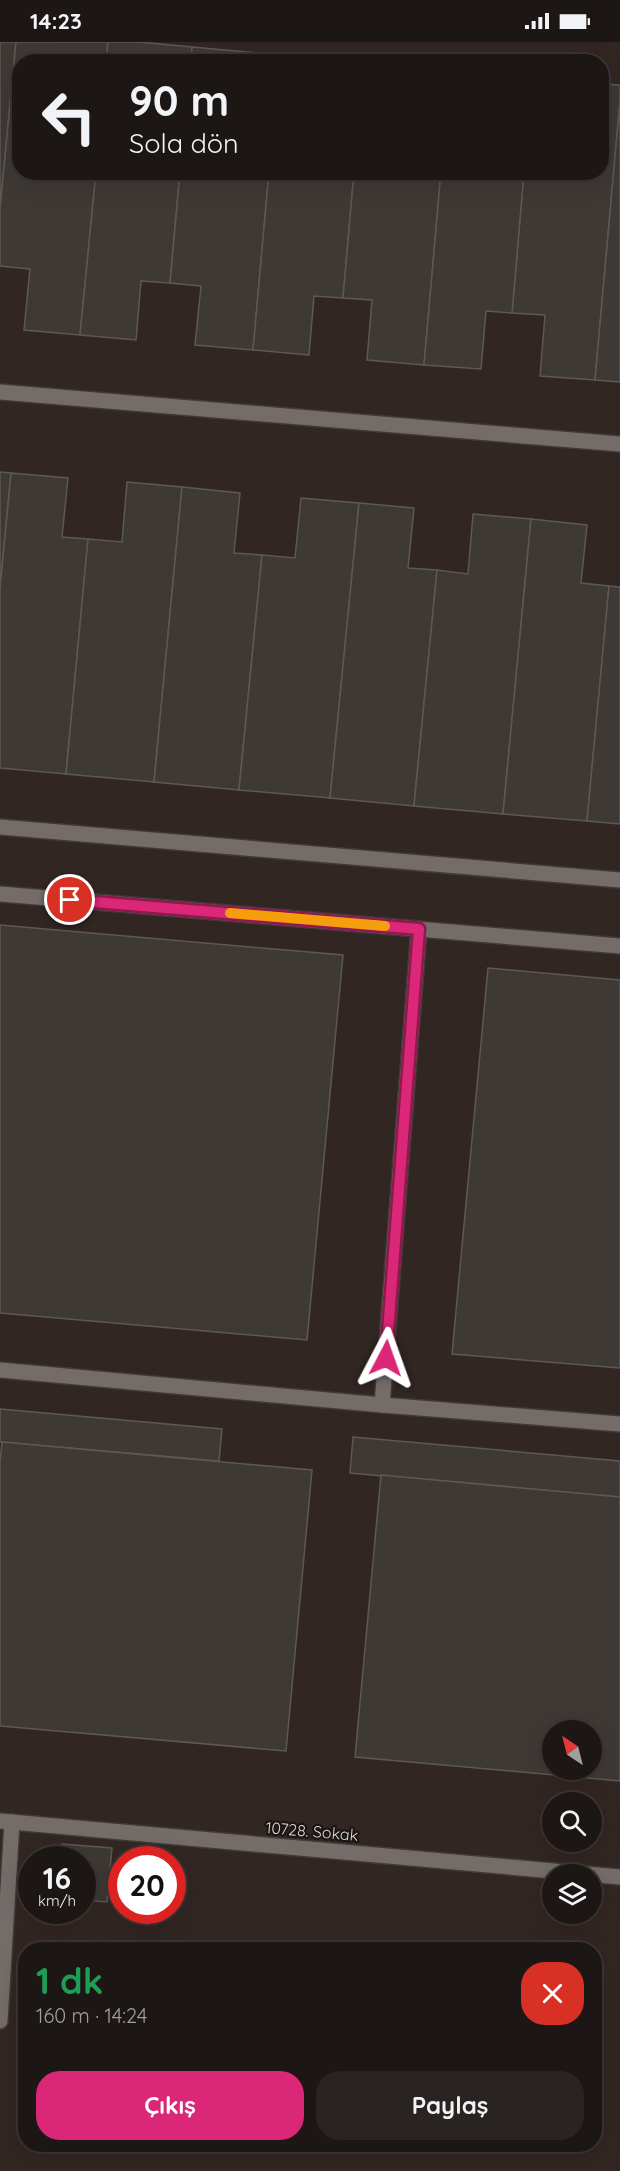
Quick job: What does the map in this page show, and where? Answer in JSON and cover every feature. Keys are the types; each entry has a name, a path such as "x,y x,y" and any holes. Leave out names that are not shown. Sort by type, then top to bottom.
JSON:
{"lane":[{"path":"0,392 620,444"},
{"path":"0,827 620,880"},
{"path":"0,894 620,946"},
{"path":"382,1405 419,929"},
{"path":"0,1370 620,1424"},
{"path":"0,2021 6,1822"},
{"name":"10728. Sokak","path":"6,1822 620,1877"}],"shaded area":[{"path":"0,42 620,42 620,2171 0,2171"}],"building":[{"path":"0,42 16,42 15,54 12,54 12,84 0,208"},
{"path":"16,42 108,42 107,54 15,54"},
{"path":"108,42 139,42 192,47 192,54 107,54"},
{"path":"192,47 269,54 192,54"},
{"path":"12,84 12,180 95,180 80,335 24,330 30,269 0,266 0,208"},
{"path":"609,84 620,85 595,380 540,376 545,315 512,313 523,180 609,180"},
{"path":"620,101 620,382 595,380"},
{"path":"95,180 179,180 170,283 141,281 136,340 80,335"},
{"path":"179,180 268,180 253,350 195,345 201,286 170,283"},
{"path":"268,180 353,180 343,298 314,296 309,355 253,350"},
{"path":"353,180 440,180 424,365 367,360 372,300 343,298"},
{"path":"440,180 523,180 512,313 486,311 481,369 424,365"},
{"path":"0,472 11,473 0,589"},
{"path":"11,473 68,478 62,537 88,539 66,774 0,768 0,589"},
{"path":"127,482 182,487 154,782 66,774 88,539 122,542"},
{"path":"182,487 240,493 234,553 262,555 239,790 154,782"},
{"path":"301,498 359,503 330,798 239,790 262,555 295,558"},
{"path":"359,503 414,508 408,568 437,570 414,806 330,798"},
{"path":"473,514 531,519 503,814 414,806 437,570 468,574"},
{"path":"531,519 587,525 581,583 609,586 587,821 503,814"},
{"path":"609,586 620,587 620,824 587,821"},
{"path":"0,925 343,955 307,1340 0,1313"},
{"path":"488,968 620,980 620,1368 452,1354"},
{"path":"0,1409 222,1429 219,1461 0,1442"},
{"path":"353,1437 620,1461 620,1497 350,1473"},
{"path":"2,1442 312,1470 286,1751 0,1726 0,1463"},
{"path":"381,1475 620,1497 620,1781 602,1779 602,1720 542,1720 542,1774 355,1757"},
{"path":"62,1844 87,1846 62,1846"},
{"path":"96,1847 108,1848 107,1902 96,1901"}],"slow traffic":[{"path":"230,913 385,926"}],"route":[{"path":"70,900 419,929 386,1358"}]}
